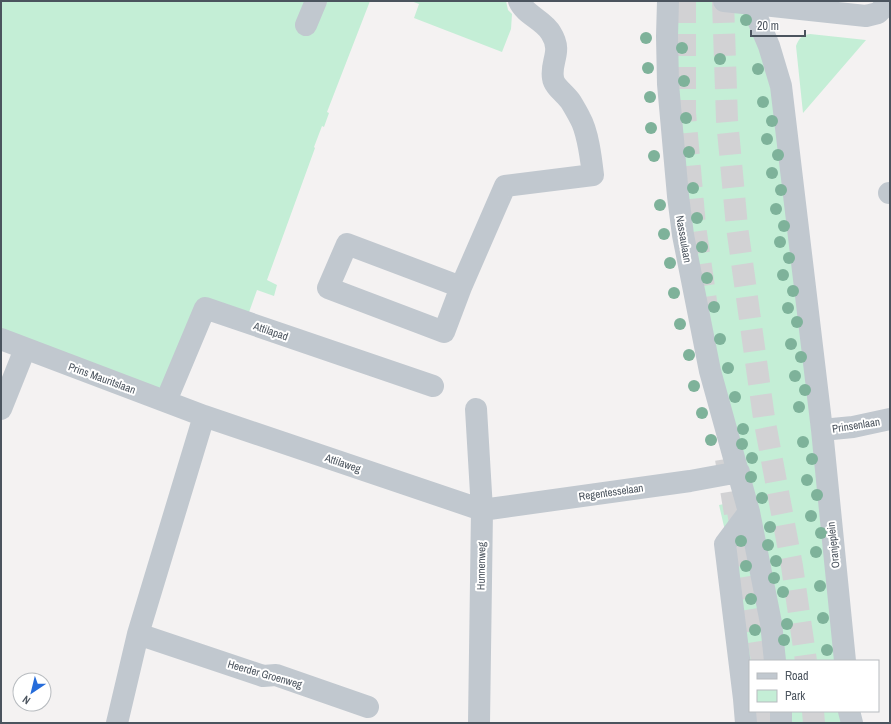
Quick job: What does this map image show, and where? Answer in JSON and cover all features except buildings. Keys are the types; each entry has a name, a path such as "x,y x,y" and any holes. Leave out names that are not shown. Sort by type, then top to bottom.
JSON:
{"street":[{"path":"306,25 316,1"},
{"path":"461,286 347,244 328,288 444,332 461,286 505,186 593,174 590,150 582,120 570,101 553,80 557,50 554,38 546,25 522,6 519,1"},
{"name":"Nassaulaan","path":"668,1 668,84 683,235 710,371 739,472"},
{"path":"724,1 866,16 878,13 890,1"},
{"path":"751,3 769,46 781,86 822,430"},
{"name":"Attilapad","path":"166,401 205,308 434,386"},
{"name":"Prins Mauritslaan","path":"1,339 204,416"},
{"path":"1,409 25,349"},
{"name":"Hunnenweg","path":"476,409 482,510 479,723"},
{"path":"117,723 138,634 204,416"},
{"name":"Attilaweg","path":"204,416 482,510"},
{"name":"Prinsenlaan","path":"822,430 853,427 890,419"},
{"name":"Oranjeplein","path":"822,430 845,660"},
{"path":"739,472 749,512 771,623 775,660"},
{"name":"Regentesselaan","path":"482,510 690,481 739,472"},
{"path":"746,723 725,544 749,512"},
{"name":"Heerder Groenweg","path":"138,634 264,676 276,675 368,706"},
{"path":"781,712 781,723"},
{"path":"850,712 852,723"}],"green space":[{"path":"1,1 370,1 327,112 329,113 324,127 322,126 314,147 315,148 267,280 277,285 274,296 257,290 248,315 203,301 166,392 1,331"},
{"path":"411,1 506,1 508,10 512,14 511,29 502,52 414,18 419,4"},
{"path":"675,1 744,1 773,82 837,660 749,660 749,707 730,552 719,505 750,499 698,292 683,187"},
{"path":"810,34 866,40 803,113 796,46 801,37"},
{"path":"750,712 843,712 845,723 751,723"}],"tunnel":[{"path":"685,1 685,113 695,226 707,308"},
{"path":"723,1 727,120 737,227 764,418 792,566 806,660"},
{"path":"726,459 737,526"},
{"path":"738,511 762,660"},
{"path":"764,712 765,723"},
{"path":"813,712 814,723"}]}
